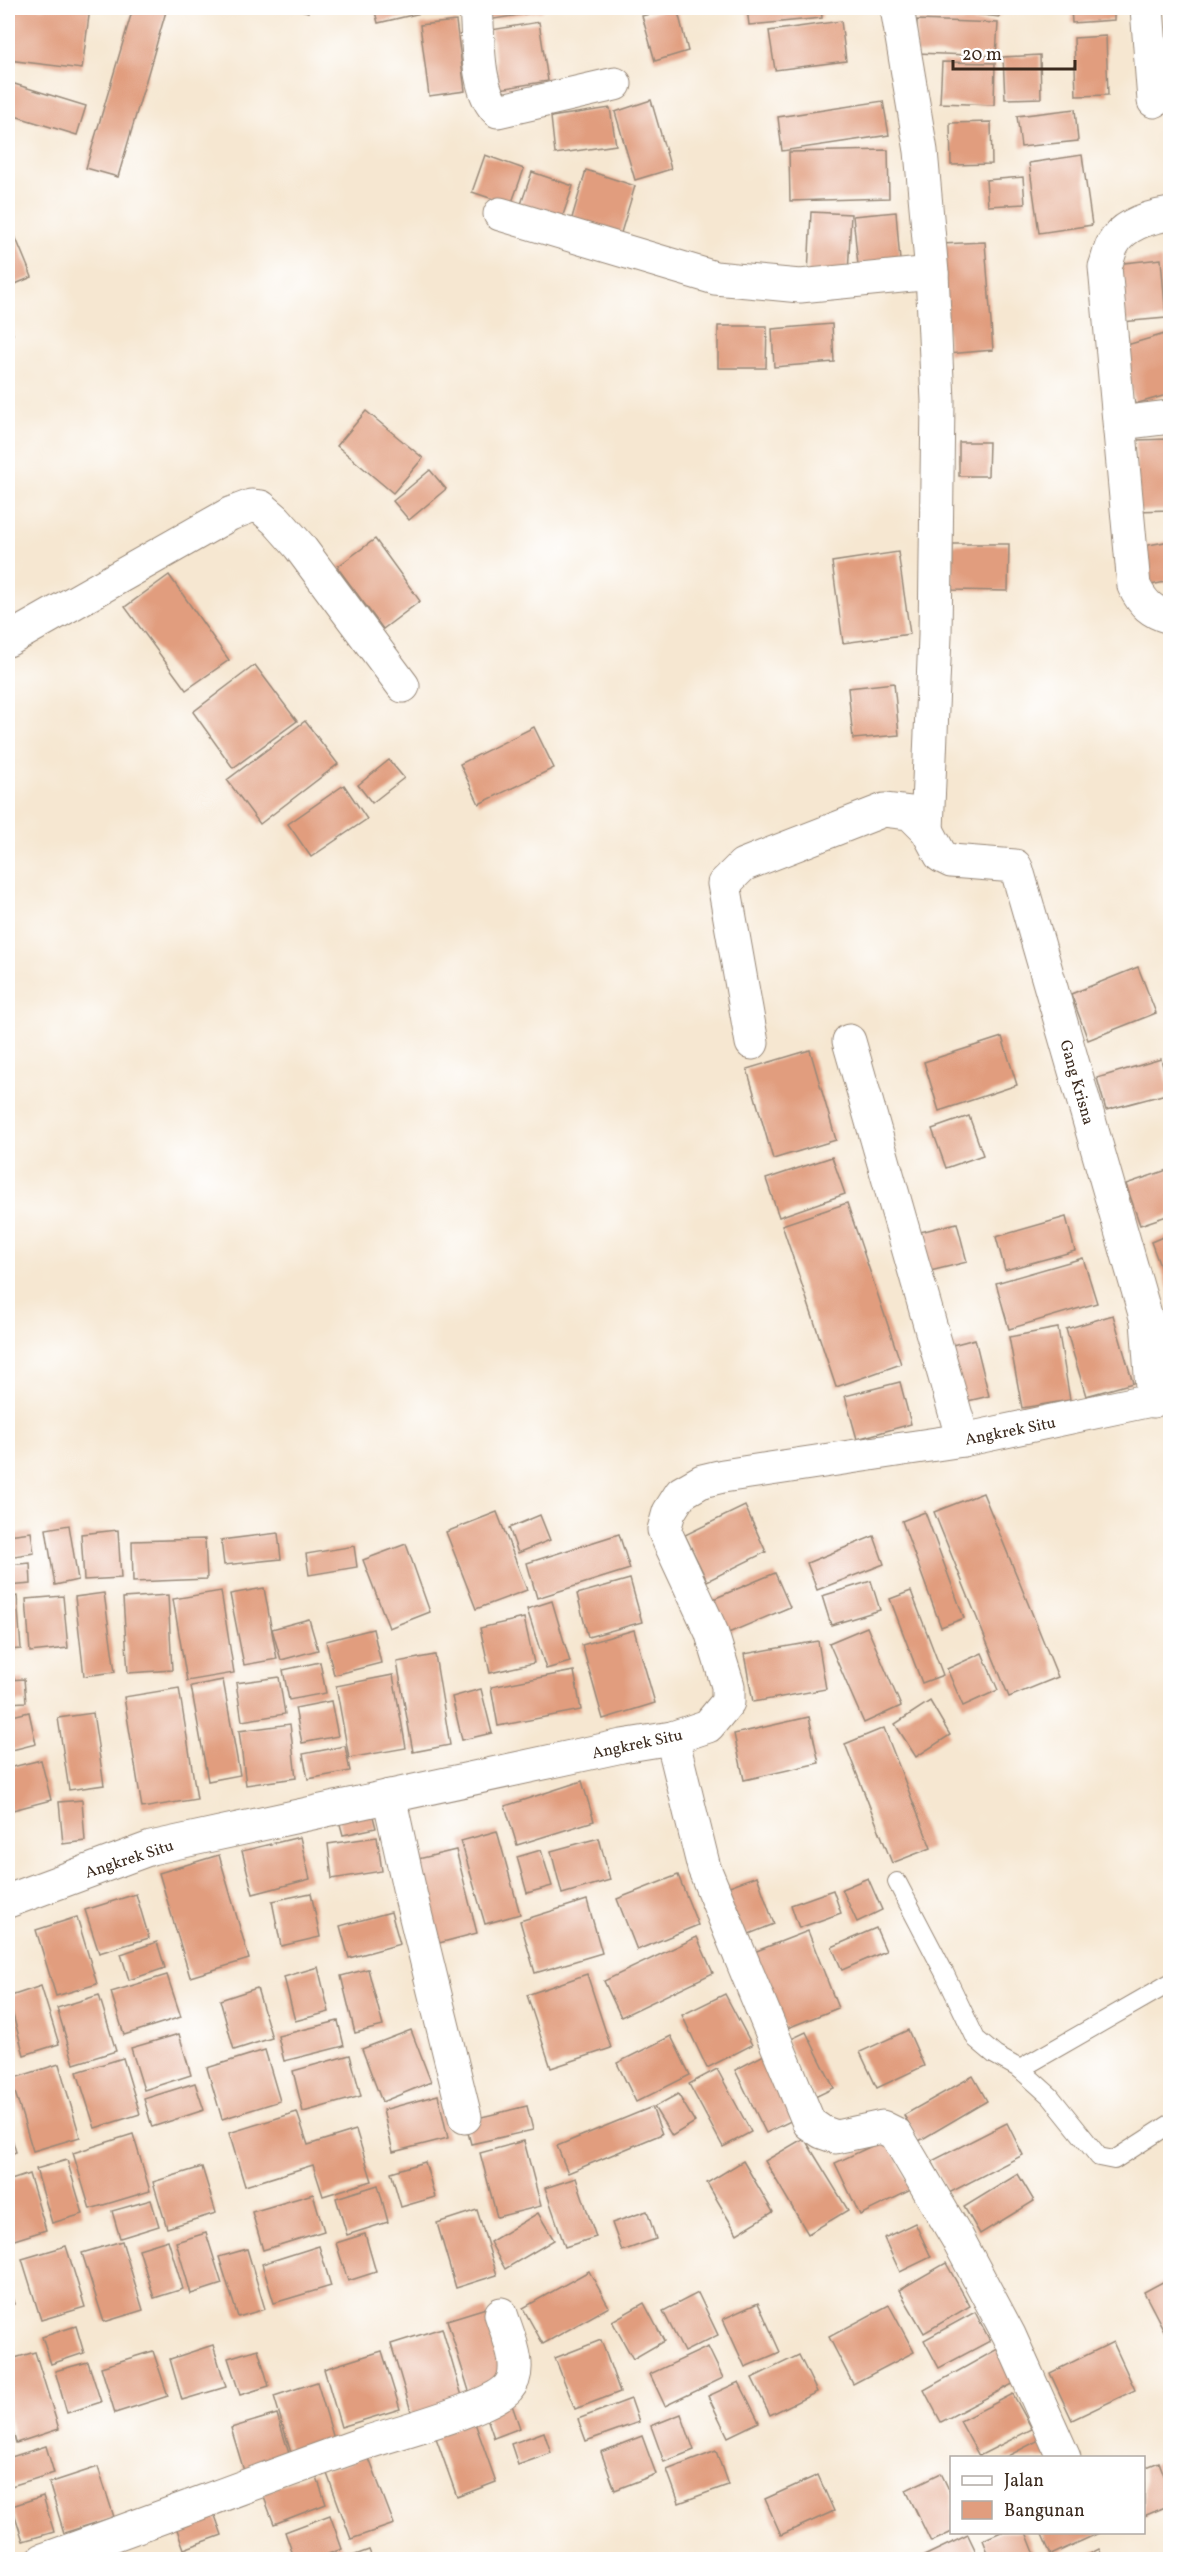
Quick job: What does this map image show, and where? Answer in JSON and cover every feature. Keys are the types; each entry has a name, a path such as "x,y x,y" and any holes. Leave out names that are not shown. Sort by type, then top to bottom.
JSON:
{"street":[{"path":"476,8 483,88 491,105 498,111 615,84"},
{"path":"897,8 921,151 932,273 938,401 935,636 927,830"},
{"path":"1147,8 1154,101"},
{"path":"500,214 715,278 800,286 932,273"},
{"path":"1170,214 1155,216 1129,227 1113,243 1105,267 1134,586 1143,603 1156,613 1170,617"},
{"path":"1120,423 1170,417"},
{"path":"8,640 230,514 251,506 261,507 299,546 403,686"},
{"path":"752,1043 724,884 743,865 884,810 910,813 927,830"},
{"name":"Gang Krisna","path":"927,830 941,856 951,861 1015,866 1017,870 1147,1321 1162,1399"},
{"path":"849,1041 963,1440"},
{"name":"Angkrek Situ","path":"8,1901 151,1848 622,1746 672,1738 708,1725 728,1702 728,1686 711,1631 664,1530 669,1512 681,1493 702,1481 723,1476 963,1440 1162,1399"},
{"path":"672,1738 704,1868 809,2123 822,2132 836,2137 882,2127 896,2134 958,2239 1009,2335 1064,2456"},
{"path":"389,1797 465,2117"},
{"path":"43,2559 486,2402 508,2388 513,2380 516,2365 501,2314"}],"lane":[{"path":"897,1882 976,2039 995,2055 1020,2069 1050,2097 1099,2157 1114,2160 1170,2124"},
{"path":"1020,2069 1170,1983"}],"building":[{"path":"8,8 90,8 82,69 8,60"},
{"path":"133,8 167,8 118,177 86,168"},
{"path":"295,8 309,8 308,12"},
{"path":"374,8 442,8 378,23"},
{"path":"486,8 542,8 543,11 488,20"},
{"path":"677,8 688,51 655,61 642,16"},
{"path":"747,8 821,8 822,18 749,25"},
{"path":"923,8 1000,8 999,17"},
{"path":"1071,8 1114,8 1114,20 1072,23"},
{"path":"917,20 998,23 996,56 916,53"},
{"path":"456,21 465,91 429,96 420,25"},
{"path":"841,21 846,61 775,70 769,31"},
{"path":"539,22 548,81 500,89 491,30"},
{"path":"1106,36 1108,95 1076,96 1074,38"},
{"path":"1040,55 1041,98 1005,99 1003,57"},
{"path":"942,62 995,63 994,105 940,103"},
{"path":"8,82 86,106 77,135 8,114"},
{"path":"651,100 671,169 635,180 615,112"},
{"path":"883,101 889,135 782,151 778,117"},
{"path":"610,108 616,145 555,154 551,117"},
{"path":"1075,109 1078,141 1021,147 1017,116"},
{"path":"991,122 992,164 951,165 950,123"},
{"path":"888,150 889,198 790,201 789,152"},
{"path":"485,155 524,169 511,205 472,192"},
{"path":"1082,155 1092,225 1039,233 1029,163"},
{"path":"586,170 635,186 618,243 569,228"},
{"path":"532,172 573,186 561,221 520,207"},
{"path":"1023,177 1025,204 988,206 986,180"},
{"path":"811,212 851,214 848,276 808,275"},
{"path":"896,212 900,261 858,265 853,216"},
{"path":"8,219 32,277 8,287"},
{"path":"985,242 993,350 948,354 941,244"},
{"path":"1161,259 1166,318 1121,322 1115,264"},
{"path":"8,321 13,334 8,336"},
{"path":"832,324 834,362 774,367 772,329"},
{"path":"718,326 767,326 766,368 718,368"},
{"path":"1168,333 1170,394 1135,404 1120,347"},
{"path":"366,411 423,458 393,493 337,446"},
{"path":"1170,439 1170,510 1136,511 1136,440"},
{"path":"959,442 989,442 988,476 959,476"},
{"path":"430,470 446,489 409,520 393,501"},
{"path":"375,539 420,601 383,629 337,567"},
{"path":"1170,541 1170,581 1146,586 1138,547"},
{"path":"953,544 1009,544 1008,591 952,590"},
{"path":"898,552 910,634 843,643 832,562"},
{"path":"169,575 229,660 186,690 125,607"},
{"path":"255,665 297,721 233,768 193,712"},
{"path":"894,683 899,735 853,739 848,688"},
{"path":"305,721 338,764 260,824 227,780"},
{"path":"534,727 554,768 479,804 460,764"},
{"path":"389,760 404,778 372,803 358,785"},
{"path":"344,785 367,819 311,857 288,824"},
{"path":"1138,967 1156,1013 1088,1040 1071,994"},
{"path":"1002,1037 1017,1085 939,1111 924,1062"},
{"path":"810,1050 836,1140 773,1159 747,1069"},
{"path":"1161,1059 1170,1093 1106,1110 1097,1078"},
{"path":"969,1116 983,1155 946,1168 932,1129"},
{"path":"832,1157 845,1194 779,1217 766,1179"},
{"path":"1170,1169 1170,1215 1140,1225 1126,1184"},
{"path":"847,1203 901,1364 836,1387 782,1225"},
{"path":"1066,1217 1075,1251 1005,1270 996,1237"},
{"path":"957,1223 967,1262 918,1274 908,1235"},
{"path":"1170,1234 1170,1293 1151,1242"},
{"path":"1083,1258 1097,1303 1009,1329 996,1283"},
{"path":"1113,1315 1133,1383 1086,1396 1066,1329"},
{"path":"1058,1328 1070,1400 1022,1408 1009,1337"},
{"path":"975,1339 989,1396 955,1404 941,1348"},
{"path":"900,1382 911,1424 857,1439 845,1396"},
{"path":"983,1493 1058,1677 1009,1697 934,1512"},
{"path":"745,1506 766,1552 707,1581 685,1535"},
{"path":"497,1512 527,1590 476,1609 446,1532"},
{"path":"925,1512 964,1618 941,1627 902,1521"},
{"path":"540,1515 550,1540 518,1553 509,1528"},
{"path":"69,1525 78,1580 55,1585 46,1529"},
{"path":"118,1530 121,1578 84,1580 81,1534"},
{"path":"31,1532 34,1553 8,1557 8,1535"},
{"path":"278,1533 281,1559 224,1565 221,1540"},
{"path":"619,1534 630,1569 537,1598 527,1563"},
{"path":"874,1536 884,1564 817,1590 807,1563"},
{"path":"205,1539 207,1579 133,1582 132,1541"},
{"path":"406,1544 430,1612 389,1628 363,1560"},
{"path":"354,1546 357,1567 309,1575 306,1554"},
{"path":"30,1563 31,1584 8,1586 8,1565"},
{"path":"775,1573 790,1607 726,1634 711,1600"},
{"path":"630,1579 642,1622 588,1637 577,1594"},
{"path":"871,1581 880,1610 831,1625 822,1596"},
{"path":"264,1588 277,1659 244,1665 230,1594"},
{"path":"221,1591 234,1673 187,1681 173,1599"},
{"path":"911,1591 943,1675 922,1683 890,1599"},
{"path":"104,1593 115,1672 84,1676 75,1597"},
{"path":"168,1595 172,1670 128,1673 123,1598"},
{"path":"17,1596 21,1649 8,1650 8,1597"},
{"path":"63,1596 68,1648 30,1652 26,1599"},
{"path":"552,1601 570,1662 546,1669 527,1609"},
{"path":"524,1618 534,1663 490,1673 480,1628"},
{"path":"309,1619 318,1650 281,1660 272,1629"},
{"path":"867,1627 901,1706 864,1723 829,1643"},
{"path":"373,1629 381,1663 334,1675 326,1641"},
{"path":"634,1630 655,1703 603,1719 582,1645"},
{"path":"818,1641 826,1689 753,1702 744,1654"},
{"path":"982,1653 998,1690 963,1706 947,1669"},
{"path":"435,1655 450,1745 413,1752 397,1662"},
{"path":"320,1662 326,1693 289,1700 283,1670"},
{"path":"574,1671 581,1710 498,1726 491,1687"},
{"path":"393,1675 406,1748 349,1758 336,1686"},
{"path":"279,1677 285,1714 242,1721 236,1683"},
{"path":"24,1679 26,1702 8,1703 8,1680"},
{"path":"223,1680 240,1775 208,1781 191,1686"},
{"path":"179,1688 197,1799 142,1808 124,1697"},
{"path":"481,1689 492,1733 462,1740 452,1697"},
{"path":"331,1701 338,1736 302,1743 295,1708"},
{"path":"930,1701 950,1735 916,1757 895,1724"},
{"path":"29,1712 36,1744 8,1751 8,1717"},
{"path":"93,1713 104,1785 69,1790 58,1718"},
{"path":"809,1717 819,1763 744,1780 734,1734"},
{"path":"290,1724 296,1778 246,1785 239,1731"},
{"path":"884,1728 931,1848 892,1863 845,1744"},
{"path":"345,1746 350,1771 308,1779 303,1754"},
{"path":"41,1760 51,1800 9,1811 8,1768"},
{"path":"582,1781 594,1821 517,1845 505,1806"},
{"path":"82,1800 85,1841 63,1844 59,1802"},
{"path":"371,1809 376,1828 343,1835 338,1817"},
{"path":"497,1831 520,1914 485,1924 461,1841"},
{"path":"300,1837 310,1879 253,1894 242,1851"},
{"path":"377,1837 382,1871 332,1879 328,1844"},
{"path":"599,1838 610,1880 562,1894 551,1851"},
{"path":"456,1850 477,1933 439,1943 418,1859"},
{"path":"541,1850 552,1886 527,1893 517,1857"},
{"path":"219,1855 249,1959 190,1977 159,1873"},
{"path":"678,1875 698,1925 637,1950 617,1899"},
{"path":"757,1876 774,1924 739,1938 721,1889"},
{"path":"868,1878 882,1910 857,1922 842,1889"},
{"path":"833,1890 841,1913 799,1928 791,1905"},
{"path":"311,1893 320,1937 281,1946 272,1901"},
{"path":"136,1894 149,1938 99,1953 85,1910"},
{"path":"587,1900 602,1953 535,1973 520,1921"},
{"path":"391,1912 400,1944 349,1958 340,1926"},
{"path":"77,1917 97,1984 56,1996 36,1930"},
{"path":"876,1928 886,1951 842,1970 832,1947"},
{"path":"808,1931 838,2008 785,2029 754,1952"},
{"path":"697,1937 713,1973 621,2017 604,1981"},
{"path":"157,1942 165,1968 129,1980 121,1954"},
{"path":"318,1967 329,2012 295,2021 284,1977"},
{"path":"368,1969 383,2026 355,2033 341,1976"},
{"path":"587,1974 611,2048 551,2068 527,1995"},
{"path":"167,1975 181,2017 124,2035 111,1992"},
{"path":"41,1986 59,2044 24,2055 8,1997"},
{"path":"257,1988 272,2038 234,2050 220,2000"},
{"path":"725,1994 752,2045 707,2068 682,2015"},
{"path":"99,1995 116,2051 74,2064 57,2008"},
{"path":"338,2021 344,2046 284,2061 278,2036"},
{"path":"411,2030 431,2082 382,2102 362,2049"},
{"path":"908,2030 924,2066 877,2088 860,2052"},
{"path":"806,2032 834,2088 815,2097 787,2041"},
{"path":"179,2034 191,2075 144,2090 131,2048"},
{"path":"671,2036 690,2075 636,2102 617,2063"},
{"path":"265,2050 280,2101 222,2119 207,2068"},
{"path":"350,2055 361,2096 303,2112 293,2071"},
{"path":"764,2055 795,2119 766,2133 735,2070"},
{"path":"123,2058 140,2114 95,2128 77,2072"},
{"path":"59,2064 80,2137 33,2151 11,2079"},
{"path":"717,2069 751,2132 723,2147 689,2084"},
{"path":"973,2076 987,2101 919,2141 904,2115"},
{"path":"195,2083 204,2110 152,2127 144,2099"},
{"path":"678,2094 695,2122 672,2136 654,2107"},
{"path":"438,2095 448,2138 393,2152 383,2110"},
{"path":"527,2106 533,2130 471,2144 465,2121"},
{"path":"652,2107 662,2134 568,2173 557,2146"},
{"path":"297,2112 308,2145 356,2130 372,2181 323,2196 313,2165 245,2186 229,2133"},
{"path":"1007,2123 1023,2155 949,2193 932,2161"},
{"path":"8,2125 16,2152 8,2155"},
{"path":"133,2134 150,2191 90,2209 73,2153"},
{"path":"804,2138 848,2210 808,2234 765,2161"},
{"path":"887,2139 911,2190 860,2215 835,2163"},
{"path":"524,2141 541,2206 497,2217 480,2153"},
{"path":"67,2160 83,2214 52,2223 36,2169"},
{"path":"743,2161 773,2212 737,2234 707,2183"},
{"path":"425,2162 435,2197 401,2207 391,2172"},
{"path":"202,2167 216,2213 167,2228 153,2182"},
{"path":"29,2174 46,2230 8,2242 8,2181"},
{"path":"1018,2174 1034,2201 980,2234 964,2207"},
{"path":"576,2178 596,2237 565,2247 545,2188"},
{"path":"378,2185 388,2222 347,2235 336,2198"},
{"path":"313,2194 324,2231 263,2250 252,2212"},
{"path":"151,2200 159,2226 120,2238 112,2211"},
{"path":"477,2210 497,2275 456,2288 437,2223"},
{"path":"647,2211 656,2239 622,2251 612,2223"},
{"path":"538,2213 554,2240 505,2269 490,2242"},
{"path":"915,2223 931,2257 900,2272 884,2238"},
{"path":"206,2233 222,2284 191,2294 176,2242"},
{"path":"365,2234 376,2272 348,2281 336,2243"},
{"path":"168,2240 183,2289 154,2298 139,2249"},
{"path":"122,2241 143,2310 104,2322 82,2253"},
{"path":"66,2246 85,2307 41,2320 22,2259"},
{"path":"319,2246 331,2286 274,2303 262,2264"},
{"path":"247,2249 265,2309 238,2317 219,2257"},
{"path":"946,2263 970,2306 924,2333 899,2290"},
{"path":"589,2271 609,2307 543,2344 523,2308"},
{"path":"1170,2278 1170,2342 1144,2292"},
{"path":"8,2285 14,2304 8,2306"},
{"path":"698,2293 718,2335 684,2352 663,2311"},
{"path":"644,2303 664,2341 633,2359 612,2321"},
{"path":"758,2303 780,2352 745,2367 723,2319"},
{"path":"889,2305 914,2352 853,2384 829,2337"},
{"path":"486,2308 507,2380 469,2391 447,2320"},
{"path":"975,2312 990,2341 939,2368 924,2340"},
{"path":"76,2326 84,2353 51,2364 42,2337"},
{"path":"442,2328 464,2403 413,2418 391,2344"},
{"path":"601,2340 620,2392 575,2409 555,2358"},
{"path":"1113,2342 1135,2390 1072,2420 1050,2373"},
{"path":"213,2345 226,2387 182,2400 170,2359"},
{"path":"1003,2346 1022,2379 941,2422 924,2390"},
{"path":"708,2347 723,2378 665,2406 650,2374"},
{"path":"258,2349 269,2386 240,2395 228,2358"},
{"path":"153,2351 168,2396 115,2413 101,2367"},
{"path":"382,2351 400,2409 341,2427 324,2369"},
{"path":"35,2352 59,2429 16,2443 8,2413 8,2360"},
{"path":"799,2355 817,2392 770,2415 752,2378"},
{"path":"88,2362 101,2402 67,2413 55,2371"},
{"path":"317,2382 334,2439 291,2453 274,2396"},
{"path":"739,2382 759,2422 728,2437 708,2396"},
{"path":"1013,2394 1032,2429 979,2456 960,2421"},
{"path":"631,2399 639,2422 586,2441 578,2419"},
{"path":"511,2402 520,2428 494,2438 485,2412"},
{"path":"277,2414 290,2457 244,2471 231,2428"},
{"path":"681,2414 694,2450 664,2462 651,2426"},
{"path":"474,2420 496,2482 457,2497 435,2435"},
{"path":"544,2432 551,2453 518,2465 511,2444"},
{"path":"642,2436 656,2474 615,2490 601,2452"},
{"path":"1043,2438 1052,2456 1008,2456"},
{"path":"46,2446 54,2473 8,2487 8,2458"},
{"path":"716,2451 728,2485 679,2503 667,2470"},
{"path":"368,2456 394,2524 351,2539 326,2471"},
{"path":"1159,2462 1170,2491 1170,2505 1145,2516 1145,2468"},
{"path":"98,2467 114,2517 64,2533 49,2483"},
{"path":"315,2472 326,2504 274,2524 262,2492"},
{"path":"941,2473 950,2492 950,2533 931,2542 906,2490"},
{"path":"818,2475 834,2511 781,2535 765,2499"},
{"path":"43,2496 54,2532 23,2541 12,2506"},
{"path":"213,2510 222,2535 184,2549 175,2524"},
{"path":"330,2515 342,2549 312,2560 295,2560 285,2532"},
{"path":"996,2534 1027,2534 1037,2560 991,2560 983,2540"},
{"path":"1042,2534 1097,2534 1051,2555"},
{"path":"968,2535 980,2560 925,2560 924,2556"},
{"path":"1099,2549 1104,2560 1078,2560"},
{"path":"369,2550 373,2560 344,2559"}]}
